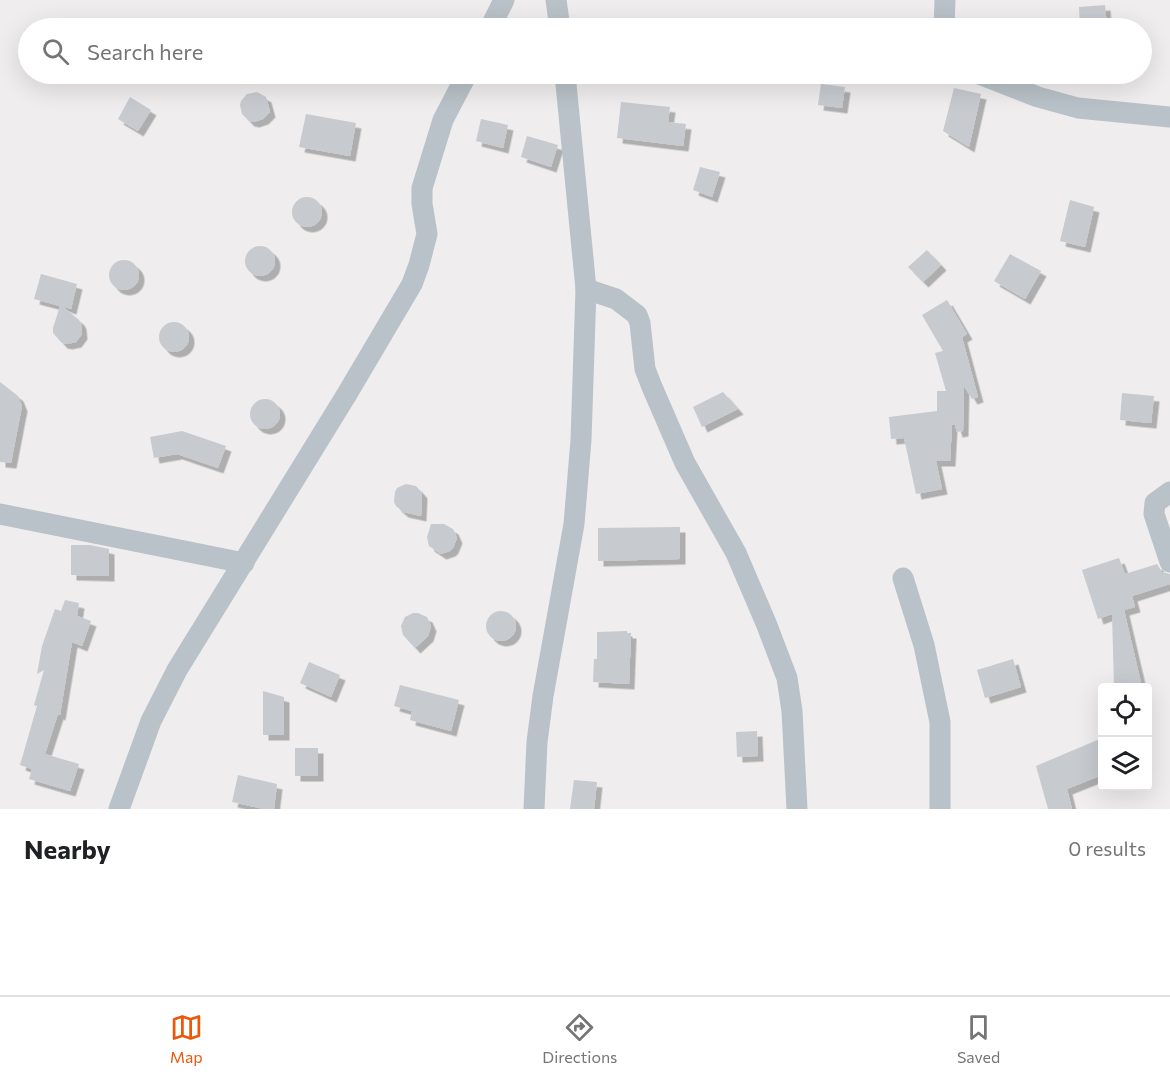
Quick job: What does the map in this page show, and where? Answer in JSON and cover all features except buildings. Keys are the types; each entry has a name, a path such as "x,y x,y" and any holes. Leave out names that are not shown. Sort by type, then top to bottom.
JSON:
{"street":[{"path":"495,18 504,0"},
{"path":"556,0 559,18"},
{"path":"944,18 945,0"},
{"path":"119,809 151,722 177,670 412,284 427,234 422,188 443,120 461,84"},
{"path":"534,809 537,742 575,514 581,440 586,290 566,84"},
{"path":"1004,84 1038,98 1078,108 1170,117"},
{"path":"586,290 616,299 637,315 645,369 652,387 685,463 736,553 766,623 787,678 792,711 797,809"},
{"path":"1170,492 1155,503 1154,514 1170,562"},
{"path":"0,514 244,563"},
{"path":"903,578 924,645 940,722 940,809"}]}
